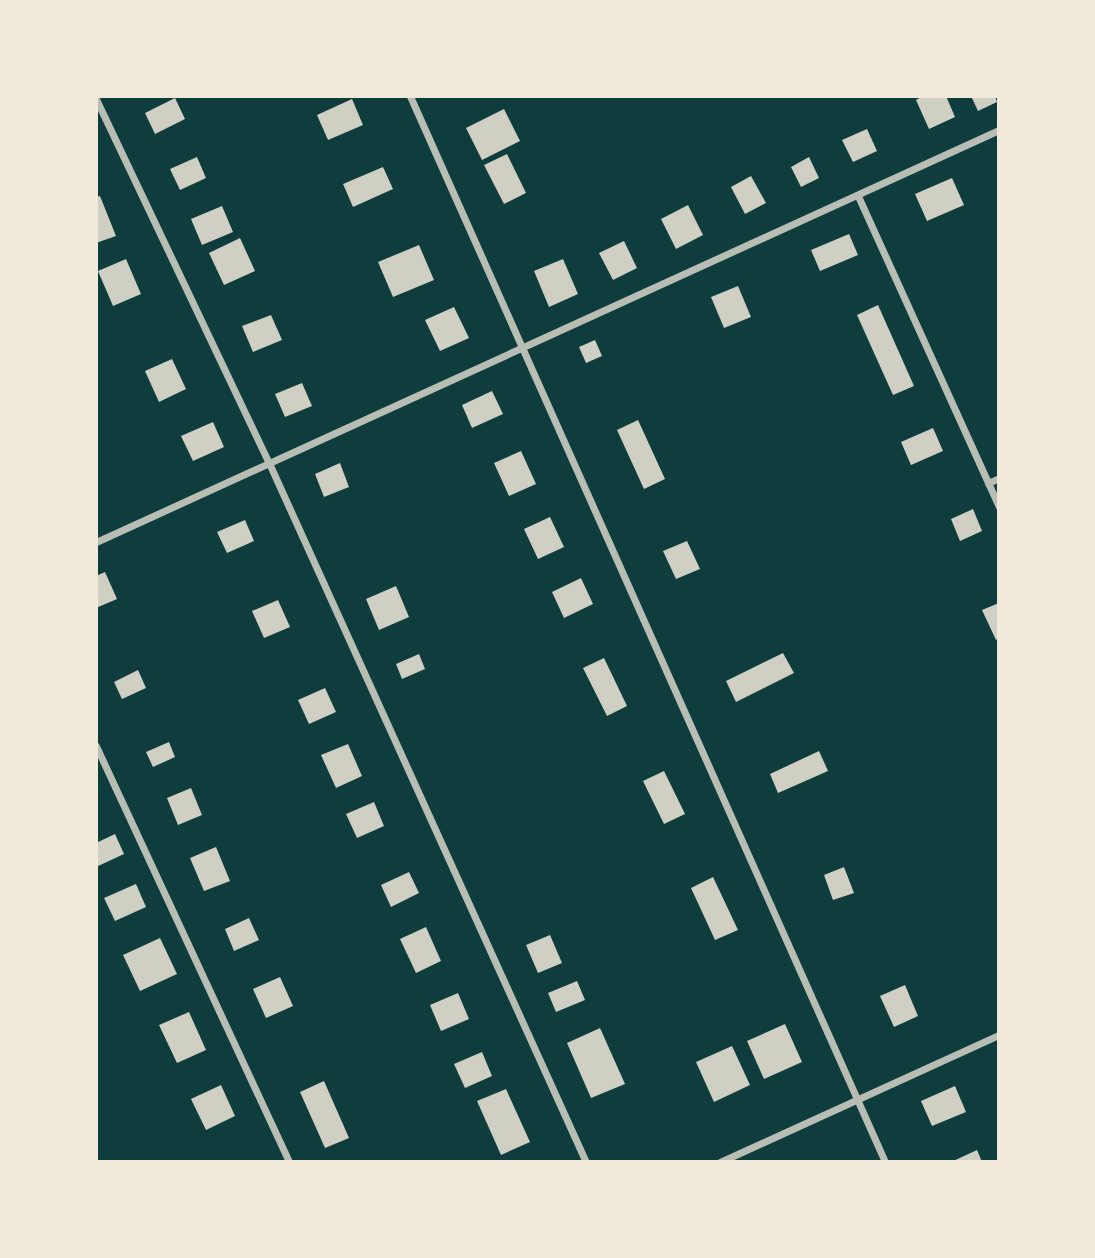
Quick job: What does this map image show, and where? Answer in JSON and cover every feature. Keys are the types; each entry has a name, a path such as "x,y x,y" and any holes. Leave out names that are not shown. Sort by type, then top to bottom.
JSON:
{"street":[{"path":"410,96 520,348 886,1162"},
{"path":"96,99 269,463 586,1162"},
{"path":"96,542 999,130"},
{"path":"858,196 999,507"},
{"path":"988,483 999,478"},
{"path":"96,746 289,1162"},
{"path":"720,1162 999,1035"}],"building":[{"path":"923,96 946,96 955,117 929,129 916,100"},
{"path":"971,96 995,96 997,102 978,111"},
{"path":"175,98 185,119 155,134 145,113"},
{"path":"352,99 363,125 328,140 317,115"},
{"path":"504,109 520,141 482,160 466,128"},
{"path":"867,129 877,151 853,162 842,140"},
{"path":"507,154 526,193 504,204 484,165"},
{"path":"197,157 206,178 180,190 170,169"},
{"path":"809,157 819,178 801,187 791,167"},
{"path":"383,167 393,189 353,207 343,184"},
{"path":"751,176 766,203 745,214 731,187"},
{"path":"952,178 964,205 927,221 915,194"},
{"path":"100,196 116,236 96,243 96,197"},
{"path":"688,205 703,235 676,249 661,219"},
{"path":"222,206 233,232 202,245 191,219"},
{"path":"849,234 858,255 820,271 811,250"},
{"path":"240,238 255,271 224,285 209,253"},
{"path":"624,241 637,268 613,280 599,253"},
{"path":"419,245 434,280 393,297 378,262"},
{"path":"126,259 141,294 113,306 98,271"},
{"path":"563,259 578,294 549,307 534,271"},
{"path":"738,286 751,317 724,328 711,297"},
{"path":"878,305 914,386 893,395 857,315"},
{"path":"454,307 469,338 440,351 425,320"},
{"path":"271,315 282,340 253,352 242,326"},
{"path":"595,340 602,356 586,363 579,347"},
{"path":"172,359 186,389 159,402 145,371"},
{"path":"302,383 312,406 285,417 275,394"},
{"path":"492,391 503,414 472,428 462,405"},
{"path":"638,420 665,479 644,489 617,430"},
{"path":"213,422 224,447 193,461 181,436"},
{"path":"933,428 943,451 911,465 901,442"},
{"path":"521,451 536,484 509,496 494,463"},
{"path":"340,463 349,487 324,497 315,474"},
{"path":"973,509 982,531 960,541 951,519"},
{"path":"550,517 564,547 538,559 524,529"},
{"path":"245,520 254,541 227,553 217,532"},
{"path":"687,541 700,569 676,579 663,551"},
{"path":"105,572 117,599 96,608 96,576"},
{"path":"581,578 593,604 564,618 552,592"},
{"path":"396,586 409,617 379,630 366,599"},
{"path":"278,600 290,627 264,638 252,611"},
{"path":"999,603 999,638 996,640 982,610"},
{"path":"783,653 794,673 736,702 726,681"},
{"path":"419,654 425,669 402,679 396,664"},
{"path":"604,658 627,706 607,716 583,668"},
{"path":"138,670 146,688 122,699 114,682"},
{"path":"325,688 336,712 309,724 298,700"},
{"path":"169,742 175,757 153,767 146,752"},
{"path":"348,744 362,776 336,788 321,755"},
{"path":"819,751 828,771 778,793 770,774"},
{"path":"664,771 685,814 664,824 643,781"},
{"path":"191,788 202,815 178,825 167,798"},
{"path":"374,802 384,826 357,838 346,814"},
{"path":"115,834 124,854 96,867 96,843"},
{"path":"216,847 230,881 204,891 190,858"},
{"path":"844,867 854,893 833,900 824,875"},
{"path":"409,872 419,893 391,907 381,885"},
{"path":"713,877 738,930 715,940 691,888"},
{"path":"136,884 146,907 115,921 104,898"},
{"path":"249,918 259,940 234,951 225,929"},
{"path":"426,927 441,961 416,973 400,939"},
{"path":"550,935 562,963 538,973 526,945"},
{"path":"160,938 177,974 140,991 123,955"},
{"path":"280,977 293,1006 266,1018 253,989"},
{"path":"577,981 585,1000 556,1012 548,993"},
{"path":"905,985 918,1016 894,1027 880,996"},
{"path":"458,993 469,1019 441,1031 430,1005"},
{"path":"189,1012 206,1050 177,1063 159,1025"},
{"path":"785,1024 802,1062 764,1079 747,1041"},
{"path":"600,1028 625,1084 591,1098 567,1043"},
{"path":"732,1046 750,1085 714,1102 696,1062"},
{"path":"482,1052 492,1076 465,1088 454,1064"},
{"path":"324,1081 349,1138 325,1148 300,1092"},
{"path":"221,1085 235,1116 206,1130 191,1099"},
{"path":"955,1086 966,1112 932,1126 921,1101"},
{"path":"506,1089 530,1142 501,1155 477,1101"},
{"path":"977,1150 982,1162 951,1162"}]}
